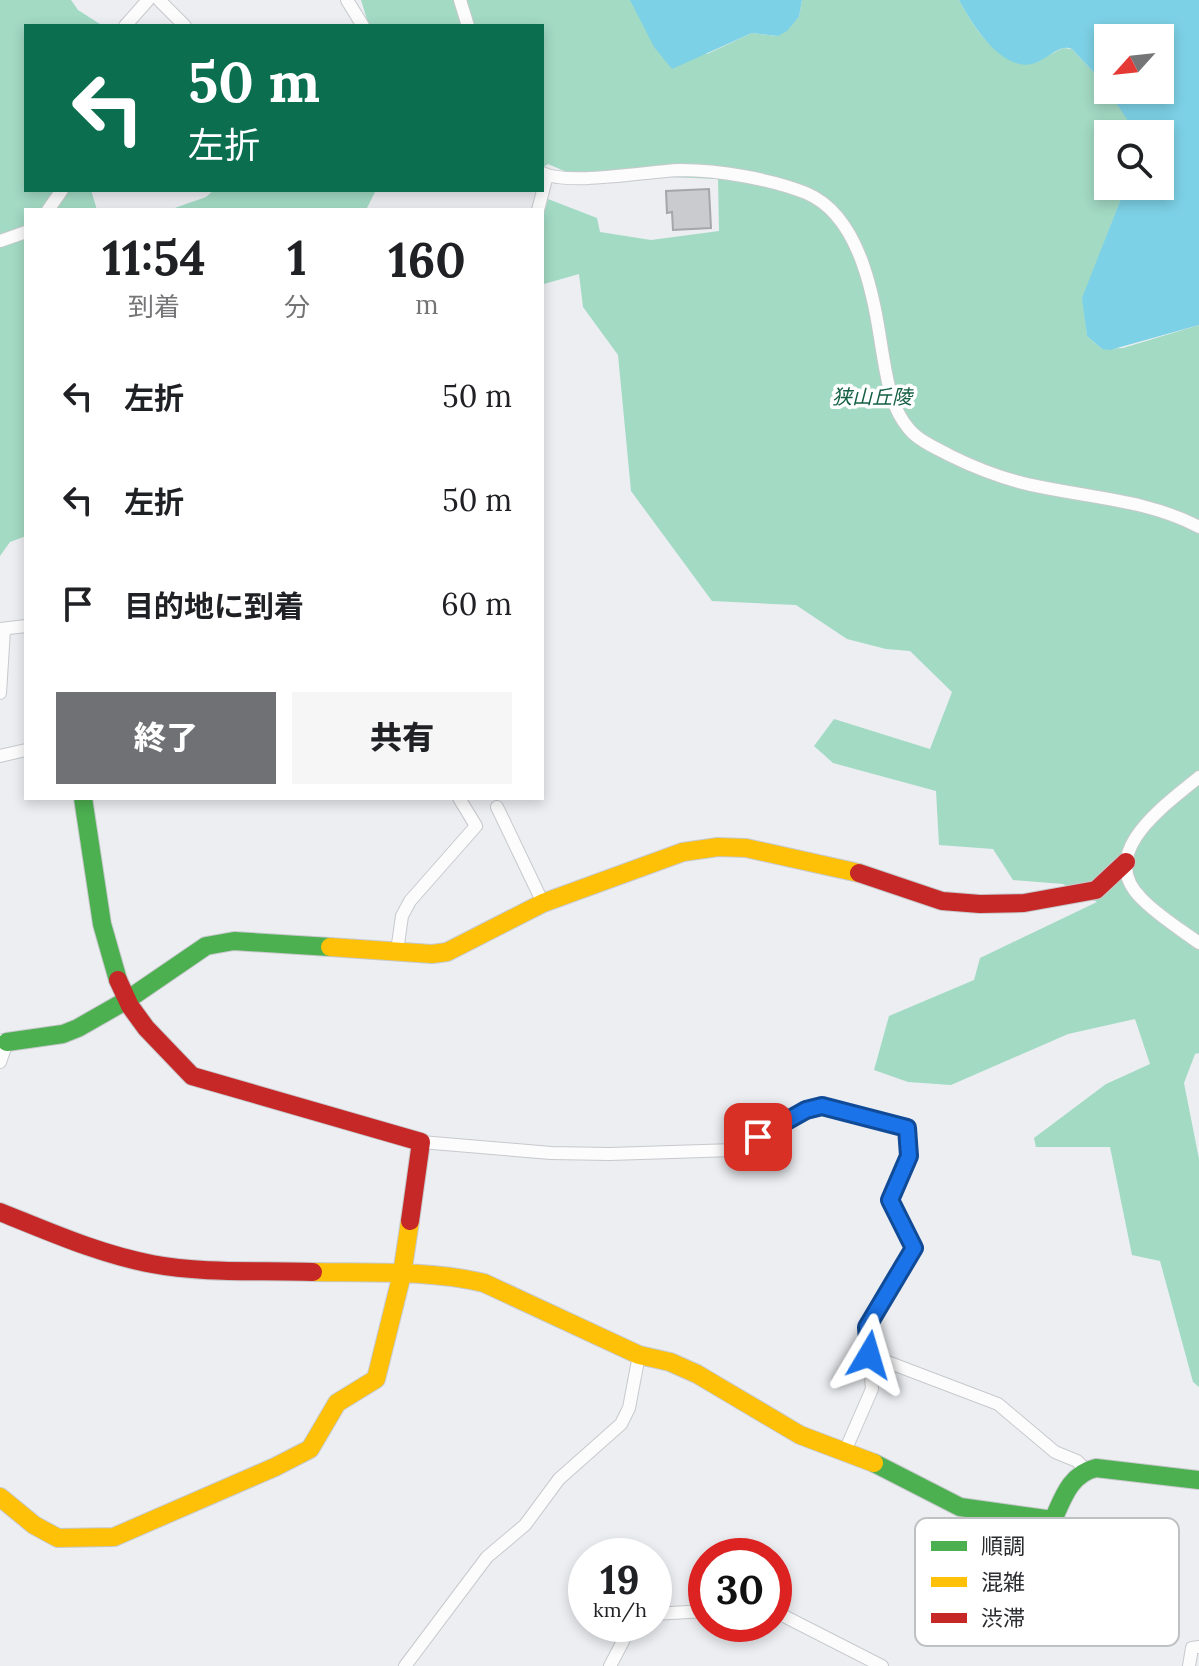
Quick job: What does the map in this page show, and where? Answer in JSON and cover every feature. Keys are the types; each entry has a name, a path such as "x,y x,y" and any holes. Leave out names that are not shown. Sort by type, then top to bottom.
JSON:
{"street":[{"path":"127,24 148,0"},
{"path":"159,0 183,24"},
{"path":"347,0 362,24"},
{"path":"460,0 467,24"},
{"path":"544,174 577,177 682,170 749,178 806,193 828,206 860,252 882,347 886,381 896,411 910,431 929,445 1001,478 1149,507 1175,514 1199,527"},
{"path":"0,241 24,233"},
{"path":"0,693 2,630 24,626"},
{"path":"0,756 24,750"},
{"path":"1199,777 1156,813 1132,840 1126,862 1131,884 1139,896 1199,943"},
{"path":"83,800 105,936 127,1000 175,1063 192,1076 421,1142 551,1153 734,1150 806,1110 822,1106 907,1128 909,1156 890,1200 914,1248 867,1327 872,1389 845,1451"},
{"path":"397,951 402,916 410,901 476,826 460,800"},
{"path":"497,807 543,903"},
{"path":"0,1062 4,1041 63,1034 78,1028 127,1000 193,953 220,942 432,954 447,952 543,903 668,857 718,847 746,848 780,855 866,874 942,901 980,904 1024,903 1096,890 1126,862"},
{"path":"0,1497 34,1525 58,1538 83,1540 114,1537 247,1480 310,1449 337,1403 376,1379 402,1274 421,1142"},
{"path":"0,1212 122,1259 148,1265 402,1274 462,1278 484,1283 639,1355 670,1362 697,1374 772,1421 877,1464 960,1507 1039,1518"},
{"path":"405,1666 487,1557 525,1525 559,1479 621,1424 629,1408 639,1355"},
{"path":"869,1355 998,1404 1055,1452 1077,1461 1085,1469"},
{"path":"1054,1518 1075,1475 1085,1469 1199,1480"},
{"path":"792,1620 882,1666"},
{"path":"610,1666 623,1642"},
{"path":"1189,1666 1192,1648 1199,1647"}],"green space":[{"path":"0,0 71,0 78,10 100,24 24,24 24,192 92,192 96,208 24,208 24,537 10,542 0,556"},
{"name":"狭山丘陵","path":"361,0 630,0 707,54 752,33 777,36 786,31 799,17 802,0 959,0 980,33 1005,54 1031,64 1063,48 1072,49 1094,73 1094,104 1117,104 1128,120 1094,120 1094,200 1121,200 1083,298 1087,336 1102,349 1123,348 1199,325 1199,1053 1195,1054 1184,1083 1199,1159 1199,1387 1193,1382 1160,1261 1132,1255 1110,1147 1036,1147 1034,1138 1106,1084 1150,1064 1135,1019 1068,1034 951,1085 908,1082 874,1070 889,1016 974,980 980,958 1097,902 1063,884 1013,880 993,849 939,845 936,791 833,763 814,746 834,719 930,749 952,692 910,651 886,649 847,639 796,605 712,601 631,491 618,355 583,307 579,274 544,284 544,213 548,199 597,218 600,232 651,240 719,231 718,179 569,173 548,164 544,167 544,24 368,24"},
{"path":"212,192 375,192 367,208 175,208"}],"water":[{"path":"630,0 802,0 799,17 778,36 752,33 672,69 654,47"},
{"path":"959,0 1199,0 1199,325 1110,350 1102,349 1087,336 1082,298 1120,200 1174,200 1174,120 1128,120 1117,104 1174,104 1174,24 1094,24 1094,73 1072,49 1067,48 1032,64 1020,64 998,53 979,32"}],"building":[{"path":"709,189 711,228 673,230 672,212 667,213 666,191"}],"traffic: fast":[{"path":"83,800 102,924 118,980"},
{"path":"7,1042 63,1034 78,1028 127,1000 206,946 234,941 330,947"},
{"path":"874,1463 960,1507 1039,1518"},
{"path":"1054,1518 1074,1481 1096,1468 1199,1480"}],"traffic: slow":[{"path":"330,947 432,954 447,952 543,903 683,852 718,847 746,848 859,873"},
{"path":"0,1497 34,1525 58,1538 114,1537 310,1449 337,1403 376,1379 402,1274 410,1221"},
{"path":"313,1272 421,1274 484,1283 639,1355 670,1362 697,1374 800,1435 874,1463"}],"traffic: jam":[{"path":"859,873 942,901 1024,903 1096,890 1126,862"},
{"path":"118,980 130,1006 146,1028 192,1076 421,1142 410,1221"},
{"path":"0,1212 56,1235 152,1264 212,1270 313,1272"}],"route":[{"path":"758,1137 806,1110 822,1106 907,1128 909,1156 890,1200 914,1248 867,1327 869,1355"}]}
